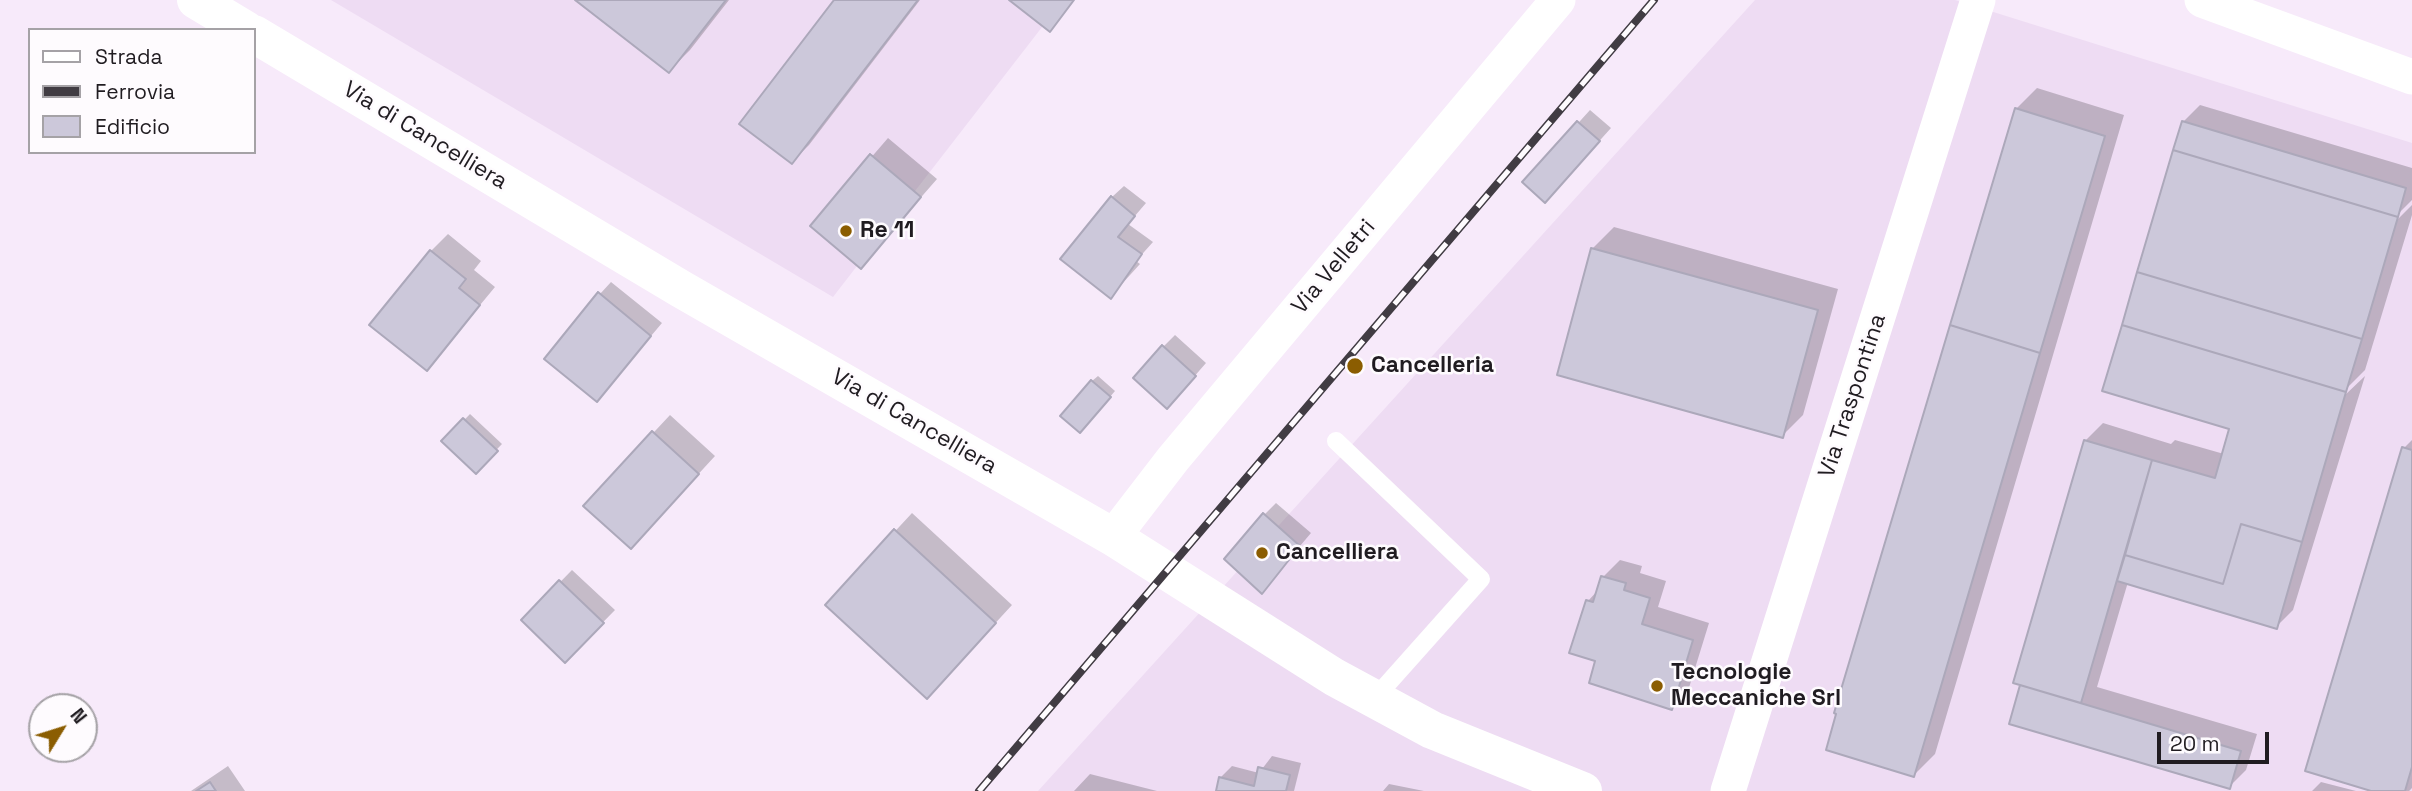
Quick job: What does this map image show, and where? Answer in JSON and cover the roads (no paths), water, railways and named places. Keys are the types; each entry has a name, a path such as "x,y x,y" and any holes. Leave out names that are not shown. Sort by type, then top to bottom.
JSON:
{"street":[{"path":"196,0 243,28"},
{"name":"Via Velletri","path":"1113,537 1182,449 1559,0"},
{"name":"Via Traspontina","path":"1728,791 1978,0"},
{"path":"2202,0 2412,77"},
{"name":"Via di Cancelliera","path":"256,35 681,289 1113,537 1334,677 1432,730 1583,791"}],"lane":[{"path":"1336,441 1481,579 1374,699"}],"railway":[{"path":"979,791 1654,0"}],"place":[{"name":"Re 11","path":"846,231"},
{"name":"Cancelleria","path":"1355,366"},
{"name":"Cancelliera","path":"1262,553"},
{"name":"Tecnologie Meccaniche Srl","path":"1657,686"}]}
